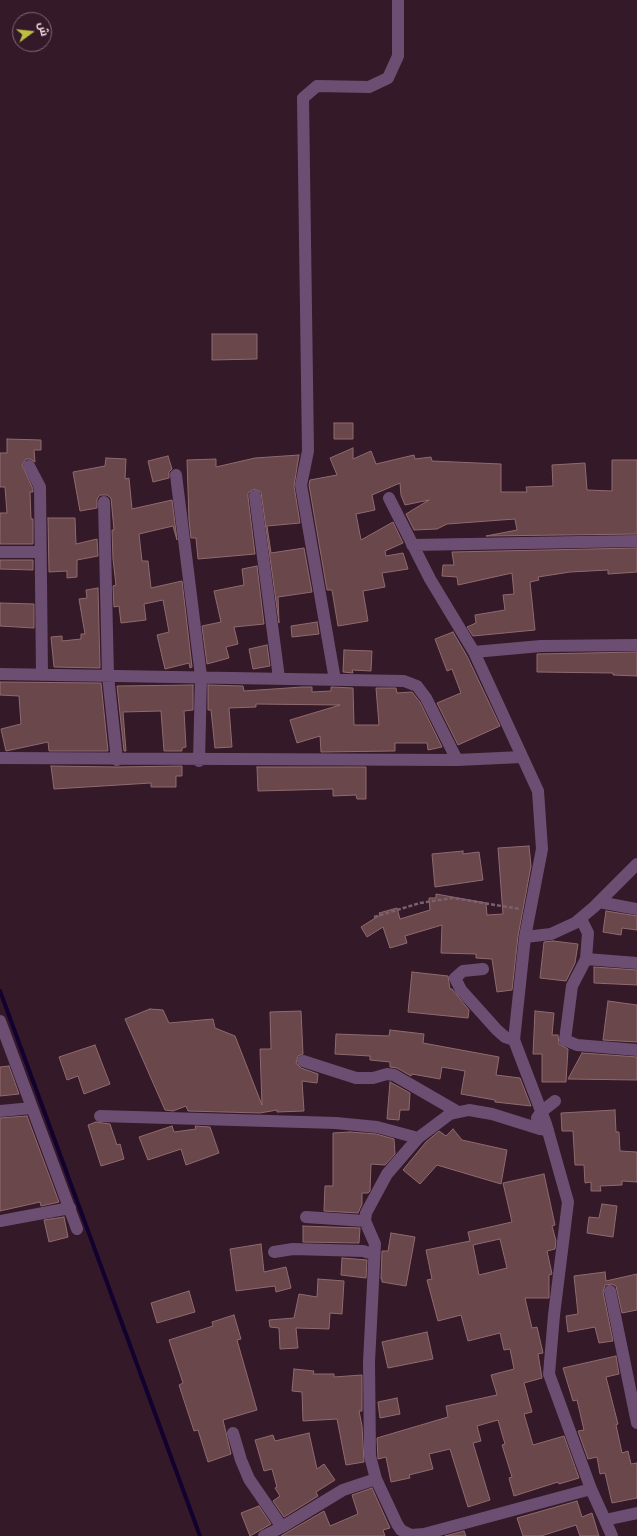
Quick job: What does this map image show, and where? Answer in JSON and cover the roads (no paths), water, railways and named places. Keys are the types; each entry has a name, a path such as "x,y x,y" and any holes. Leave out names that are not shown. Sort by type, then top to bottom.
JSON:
{"street":[{"path":"335,680 301,485 308,451 303,98 317,86 369,87 388,78 398,56 398,0"},
{"path":"28,466 40,487 42,675"},
{"path":"176,475 201,676 198,761"},
{"path":"255,496 279,678"},
{"path":"389,498 412,545 474,652 538,791 542,849 525,937 514,1040 548,1130 568,1202 548,1374 590,1489 612,1536"},
{"path":"104,502 108,676 117,760"},
{"path":"412,545 637,541"},
{"path":"0,552 40,552"},
{"path":"474,652 541,646 637,645"},
{"path":"0,674 201,676 404,681 418,686 426,698 457,760"},
{"path":"0,758 198,761 457,760 522,757"},
{"path":"525,937 551,934 581,919 637,864"},
{"path":"599,902 637,909"},
{"path":"581,919 588,933 586,959 572,986 565,1040 577,1045 637,1050"},
{"path":"586,959 637,963"},
{"path":"483,968 463,971 455,978 460,990 497,1030 505,1037 514,1040"},
{"path":"0,1021 77,1229"},
{"path":"302,1061 356,1078 373,1078 387,1074 394,1075 458,1112"},
{"path":"532,1126 541,1112 555,1101"},
{"path":"0,1111 32,1108"},
{"path":"548,1130 492,1114 469,1110 450,1114 418,1138 387,1174 366,1213 365,1220 375,1244 373,1254 369,1362 369,1444 372,1468 376,1479 401,1530 416,1535 478,1520 590,1489"},
{"path":"100,1116 336,1123 377,1127 418,1138"},
{"path":"0,1221 70,1208"},
{"path":"306,1217 365,1220"},
{"path":"274,1252 301,1249 363,1251 373,1254"},
{"path":"610,1291 637,1423"},
{"path":"233,1434 249,1479 282,1527"},
{"path":"264,1536 344,1490 376,1479"},
{"path":"605,1520 637,1513"}],"waterway":[{"path":"0,991 200,1536"}]}
